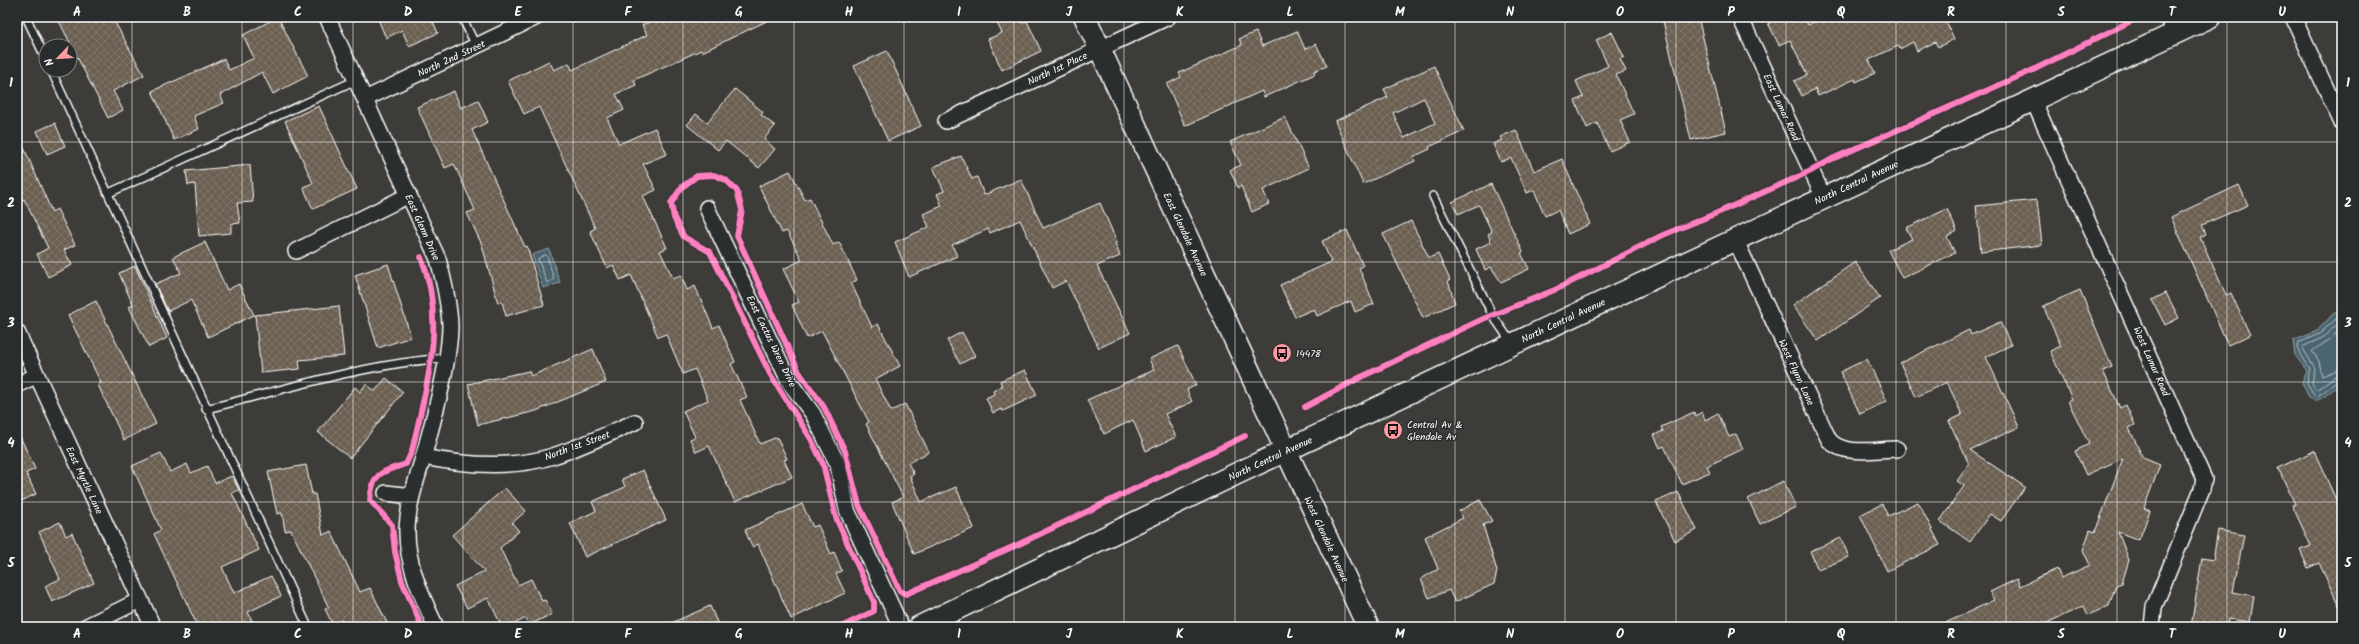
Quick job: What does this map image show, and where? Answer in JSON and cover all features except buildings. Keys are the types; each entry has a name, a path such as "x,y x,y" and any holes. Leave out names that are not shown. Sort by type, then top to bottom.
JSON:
{"main road":[{"name":"East Glendale Avenue","path":"1085,17 1287,450"},
{"name":"North Central Avenue","path":"919,627 1287,450 2033,100 2171,25 2210,17"},
{"name":"West Glendale Avenue","path":"1287,450 1368,627"}],"street":[{"name":"East Glenn Drive","path":"327,17 438,259 446,292 450,325 446,358 423,457 412,496 407,529 408,548 424,601 436,627"},
{"name":"North 2nd Street","path":"365,99 538,17"},
{"name":"North 1st Place","path":"946,121 1168,17"},
{"name":"East Lamar Road","path":"1740,17 1824,198"},
{"path":"2293,17 2342,123"},
{"name":"West Lamar Road","path":"2033,100 2204,479 2202,489 2154,608 2152,627"},
{"path":"296,250 408,196"},
{"name":"East Cactus Wren Drive","path":"707,208 790,383 813,414 838,465 847,510 901,627"},
{"name":"West Flynn Lane","path":"1735,239 1829,440 1837,447 1848,450 1897,449"},
{"name":"East Myrtle Lane","path":"17,332 153,627"},
{"path":"17,385 37,375"},
{"name":"North 1st Street","path":"423,457 445,461 506,464 552,457 635,422"},
{"path":"386,493 412,496"},
{"path":"85,627 140,600"}],"lane":[{"path":"26,17 38,42"},
{"path":"462,17 476,46"},
{"path":"55,78 109,193 206,409 308,627"},
{"path":"109,193 356,80"},
{"path":"1433,196 1494,316 1512,344"},
{"path":"206,409 346,373 404,361 446,358"}],"water":[{"path":"549,249 560,283 543,288 532,255"},
{"path":"2342,310 2342,382 2324,397 2315,401 2309,397 2302,383 2307,371 2295,355 2293,341 2317,331 2333,314"}],"cycle path":[{"path":"1305,407 1359,378 1483,319 1557,289 1663,235 1717,213 1811,171 1832,159 2031,71 2139,17"},
{"path":"841,627 874,611 874,602 836,518 823,464 811,439 770,374 710,252 684,237 674,218 671,203 682,187 697,176 714,175 726,180 737,191 742,210 737,236 799,372 824,407 845,451 859,505 900,591 906,594 1017,545 1245,436"},
{"path":"421,257 429,281 433,306 432,354 423,402 412,451 406,464 380,474 373,484 370,500 392,525 395,552 402,581 422,627"}],"place":[{"name":"14478","path":"1282,353"},
{"name":"Central Av & Glendale Av","path":"1393,430"}]}
